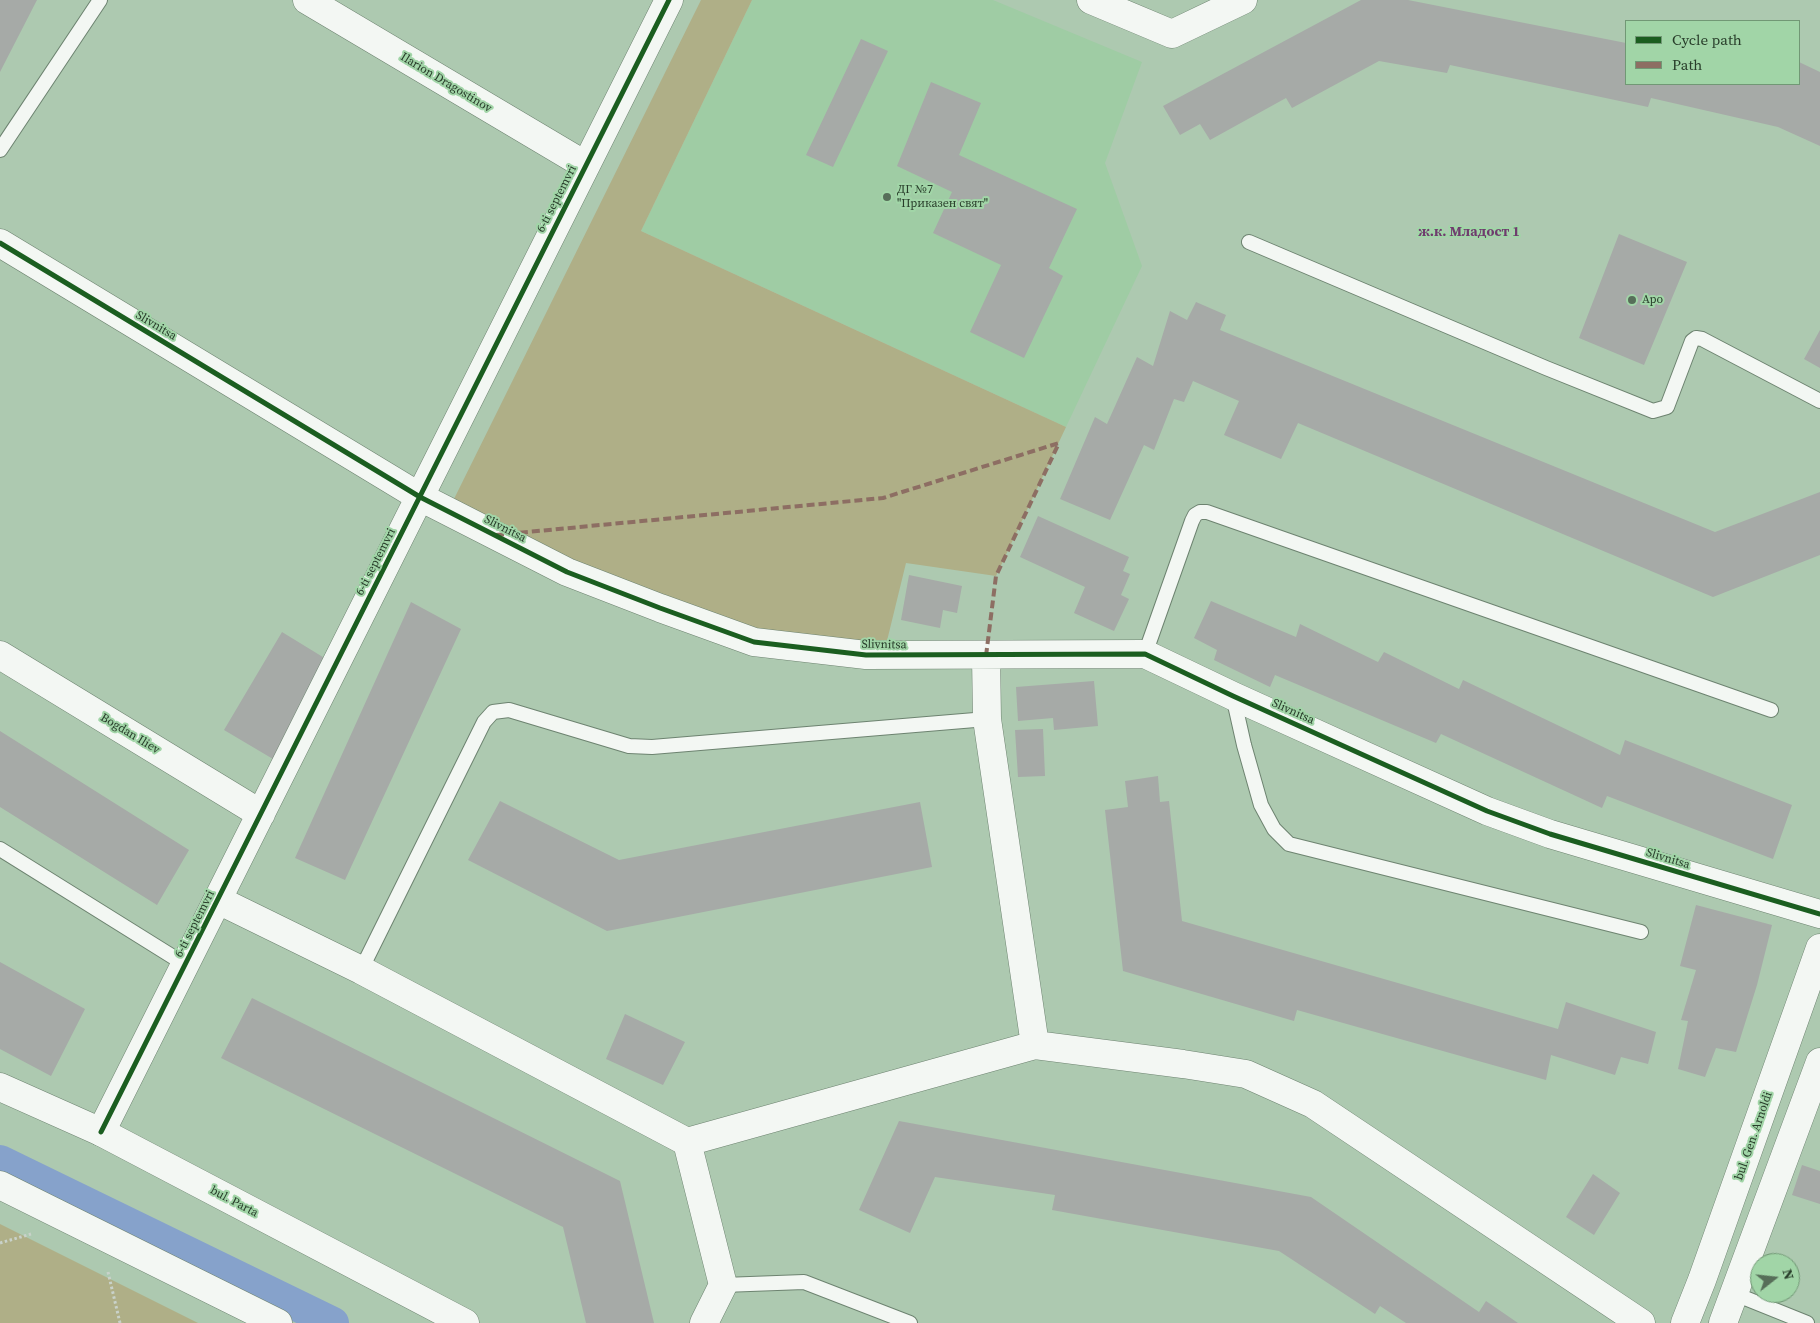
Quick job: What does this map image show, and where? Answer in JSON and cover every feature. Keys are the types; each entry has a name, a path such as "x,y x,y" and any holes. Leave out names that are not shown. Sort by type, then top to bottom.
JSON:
{"street":[{"name":"Ilarion Dragostinov","path":"307,0 586,165"},
{"name":"6-ti septemvri","path":"101,1132 669,0"},
{"path":"1091,0 1172,34 1243,0"},
{"name":"Slivnitsa","path":"0,243 420,497 567,572 754,642 866,655 1145,654 1233,696 1488,810 1550,834 1820,914"},
{"name":"Bogdan Iliev","path":"0,655 261,814"},
{"path":"986,656 987,719 1035,1045"},
{"path":"218,900 361,970 687,1142 1035,1045 1246,1074 1313,1104 1641,1323"},
{"name":"bul. Gen. Arnoldi","path":"1685,1323 1820,948"},
{"path":"1723,1323 1820,1062"},
{"name":"bul. Parta","path":"0,1087 101,1132 465,1323"},
{"path":"687,1142 723,1285 704,1323"},
{"path":"0,1185 278,1323"}],"lane":[{"path":"0,150 100,0"},
{"path":"1249,242 1652,412 1667,407 1692,341 1696,338 1702,339 1820,401"},
{"path":"1145,654 1192,521 1195,515 1200,512 1206,512 1771,710"},
{"path":"1233,696 1244,745 1261,805 1274,829 1289,844 1640,932"},
{"path":"361,970 484,722 493,712 509,710 629,746 652,746 987,719"},
{"path":"0,849 186,965"},
{"path":"723,1285 804,1282 910,1323"},
{"path":"1735,1294 1807,1323"}],"path":[{"path":"100,1234 120,1323"}],"shaded area":[{"path":"701,0 752,0 641,231 1066,427 996,576 906,563 885,649 762,642 450,507"},
{"name":"ДГ №7 \"Приказен свят\"","path":"752,0 993,0 1142,62 1105,163 1142,266 1066,427 641,231"},
{"path":"0,1224 198,1323 0,1323"}],"building":[{"path":"0,0 37,0 0,72"},
{"path":"1361,0 1408,0 1625,43 1625,85 1800,85 1800,62 1820,72 1820,146 1778,127 1651,98 1648,107 1450,65 1447,73 1379,61 1292,108 1286,98 1210,140 1200,124 1180,135 1163,106"},
{"path":"861,39 888,51 833,167 806,155"},
{"path":"931,82 981,103 959,155 1077,209 1049,268 1063,276 1024,358 970,332 1001,265 933,233 952,192 897,166"},
{"name":"Аро","path":"1619,234 1687,262 1644,365 1579,338"},
{"path":"1196,302 1226,315 1220,330 1715,532 1820,492 1820,555 1713,597 1298,423 1281,459 1224,435 1239,401 1193,381 1184,402 1174,399 1154,450 1144,445 1110,520 1060,499 1095,417 1107,424 1137,357 1153,366 1170,311 1187,320"},
{"path":"1820,330 1820,368 1804,359"},
{"path":"1038,516 1129,557 1123,571 1130,574 1121,595 1129,599 1114,631 1074,613 1085,587 1020,557"},
{"path":"909,575 962,586 957,613 943,610 940,628 901,620"},
{"path":"1211,601 1296,637 1300,624 1378,662 1384,652 1459,689 1463,680 1620,755 1625,740 1792,805 1773,859 1607,796 1602,808 1441,734 1436,743 1275,675 1270,687 1214,660 1217,650 1194,638"},
{"path":"411,602 461,629 345,880 295,858"},
{"path":"282,632 331,662 273,759 224,730"},
{"path":"1094,681 1098,726 1054,730 1053,718 1018,721 1016,687"},
{"path":"1043,729 1045,776 1018,777 1015,730"},
{"path":"0,731 189,850 157,905 0,807"},
{"path":"1158,776 1160,802 1169,801 1182,921 1558,1029 1566,1002 1656,1032 1648,1064 1621,1057 1615,1075 1551,1055 1546,1080 1297,1010 1294,1021 1123,971 1105,810 1128,807 1125,781"},
{"path":"500,801 619,860 920,802 932,867 607,931 468,860"},
{"path":"1696,905 1772,925 1757,985 1736,1052 1716,1048 1705,1077 1678,1069 1688,1021 1681,1020 1696,970 1680,966"},
{"path":"0,962 85,1009 51,1076 0,1049"},
{"path":"252,998 620,1181 654,1323 586,1323 563,1227 221,1058"},
{"path":"625,1014 685,1042 663,1085 606,1059"},
{"path":"899,1121 1311,1197 1479,1312 1486,1301 1518,1323 1406,1323 1380,1306 1375,1314 1279,1251 1052,1210 1055,1195 935,1177 910,1233 859,1210"},
{"path":"1802,1165 1820,1171 1820,1204 1792,1195"},
{"path":"1593,1174 1620,1193 1594,1235 1566,1217"}],"waterway":[{"path":"0,1161 333,1323"}],"marked path":[{"path":"496,535 883,498 1059,443"},
{"path":"986,656 996,576 1059,443"}],"cycle path":[{"path":"101,1132 669,0"},
{"path":"0,243 420,497 567,572 660,608 754,642 866,655 1145,654 1487,811 1550,834 1820,914"}],"place":[{"name":"ДГ №7 \"Приказен свят\"","path":"887,197"},
{"name":"Аро","path":"1632,300"}],"district":[{"name":"ж.к. Младост 1","path":"1469,232"}]}
